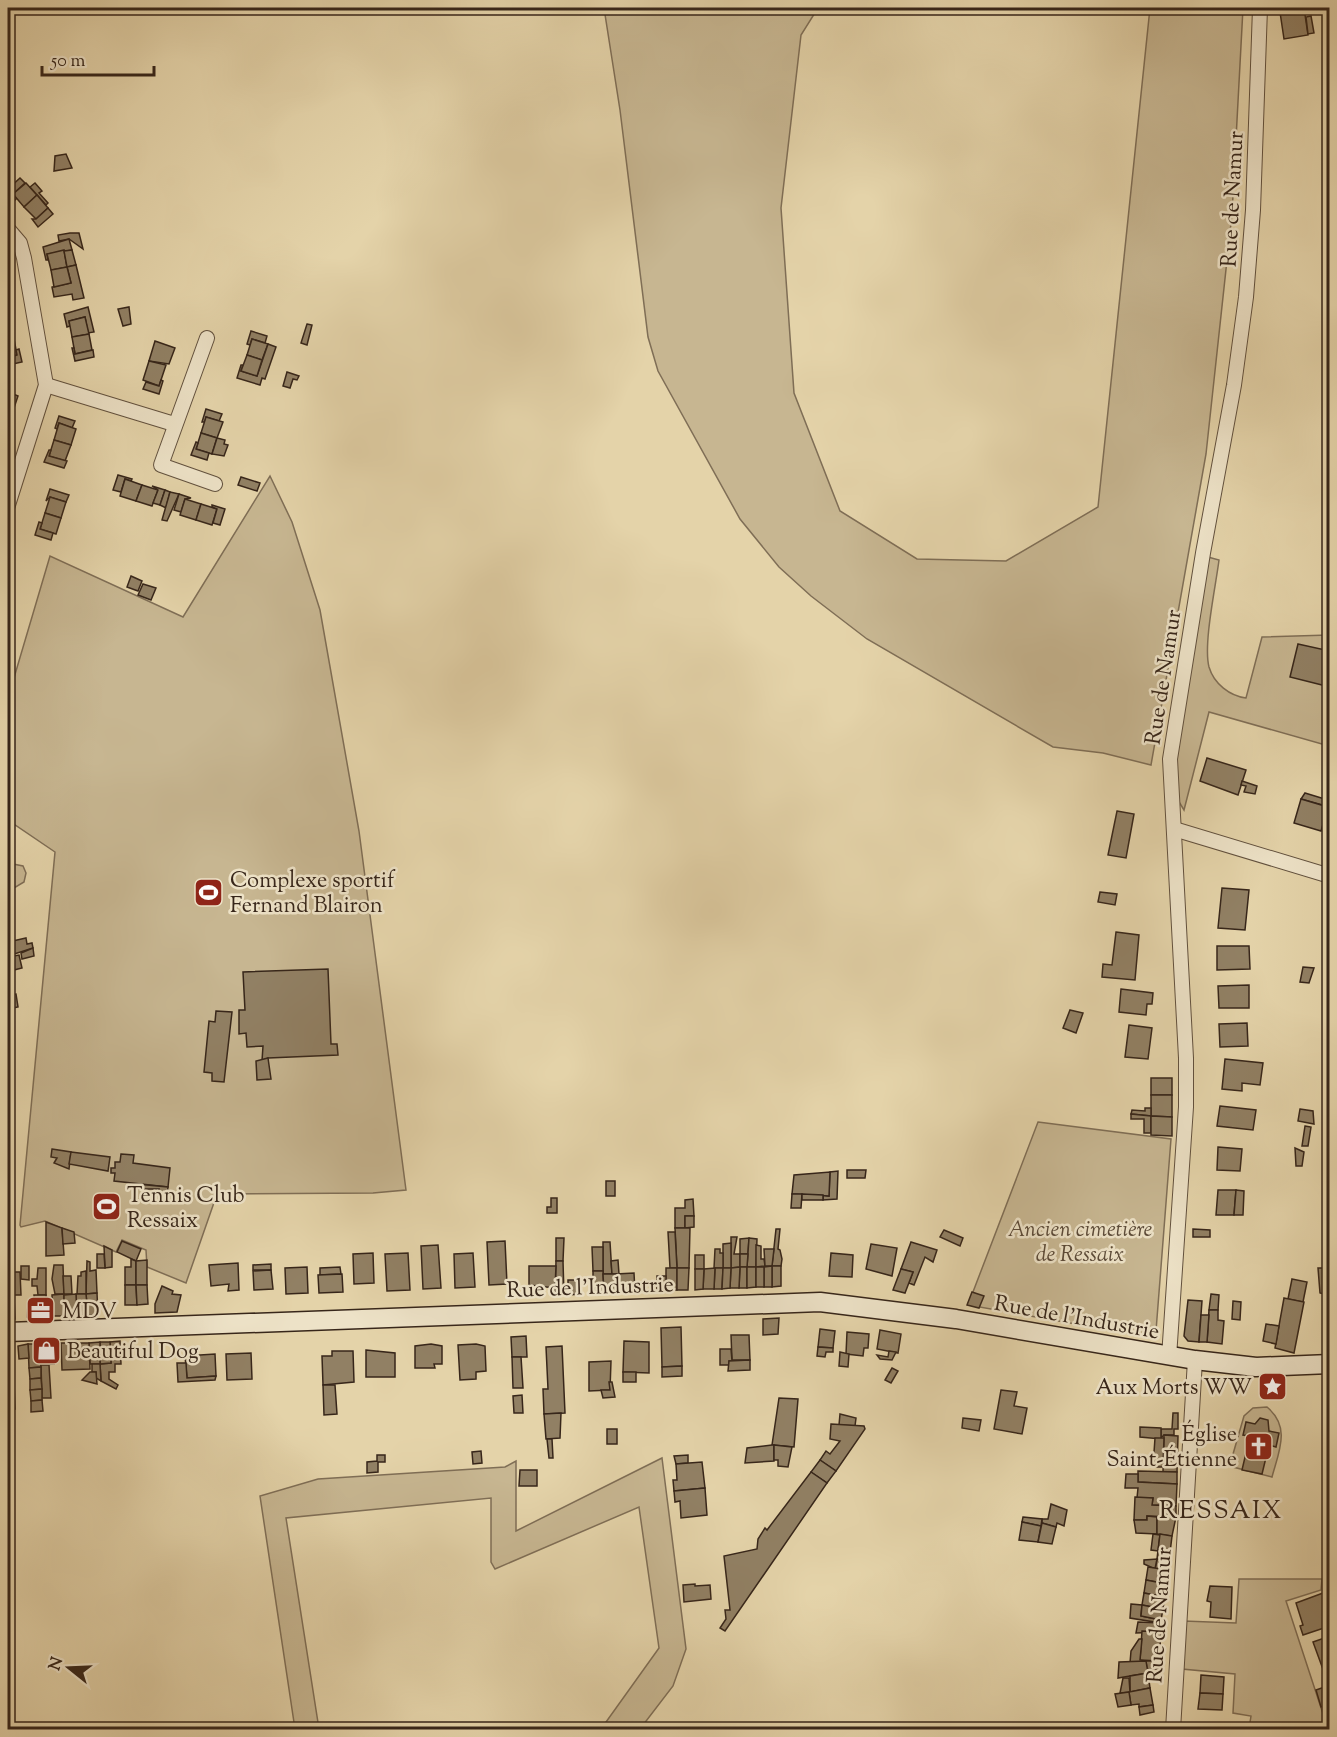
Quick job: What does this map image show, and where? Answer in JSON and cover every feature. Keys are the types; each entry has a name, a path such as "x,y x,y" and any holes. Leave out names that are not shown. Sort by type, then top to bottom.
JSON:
{"street":[{"name":"Rue de Namur","path":"1169,1357 1186,1078 1170,780 1174,727 1234,385 1246,297 1253,210 1260,8"},
{"path":"8,229 20,243 24,258 46,385 8,505"},
{"path":"207,338 161,465 215,484"},
{"path":"46,385 174,424"},
{"path":"1174,829 1329,876"},
{"name":"Rue de l'Industrie","path":"8,1332 820,1302 956,1320 1169,1357 1256,1367 1329,1364"},
{"name":"Rue de Namur","path":"1173,1730 1195,1360"}],"green space":[{"path":"604,8 818,8 801,35 781,208 794,393 840,511 917,559 1006,561 1098,507 1150,8 1243,8 1232,214 1206,454 1151,765 1103,753 1053,747 867,639 811,596 779,567 740,519 658,371 648,337 620,110"},
{"name":"Complexe sportif Fernand Blairon","path":"270,476 292,522 320,610 359,831 406,1190 373,1193 217,1194 186,1283 147,1267 146,1250 122,1240 116,1252 45,1221 21,1227 20,1225 55,852 8,820 8,698 50,556 183,617"},
{"path":"1208,557 1219,560 1208,644 1211,673 1229,692 1246,698 1262,637 1329,635 1329,746 1209,712 1184,810 1176,797 1175,764"},
{"path":"8,863 23,866 26,873 24,882 9,891"},
{"name":"Ancien cimetière de Ressaix","path":"1038,1122 1171,1139 1156,1331 1149,1337 968,1305"},
{"path":"1267,1407 1279,1423 1281,1431 1280,1449 1272,1477 1233,1467 1231,1461 1244,1416 1253,1408"},
{"path":"662,1458 686,1649 673,1686 640,1729 601,1729 659,1648 639,1507 495,1569 491,1562 491,1498 286,1518 319,1729 295,1729 260,1496 318,1479 505,1467 516,1461 516,1531"},
{"path":"1239,1579 1322,1579 1321,1590 1286,1601 1324,1717 1329,1715 1329,1721 1311,1729 1249,1729 1251,1716 1233,1713 1235,1674 1182,1669 1184,1621 1236,1623"}],"building":[{"path":"1304,8 1308,35 1284,39 1280,12"},
{"path":"1311,16 1314,33 1308,34 1306,17"},
{"path":"66,154 72,168 54,171 55,156"},
{"path":"20,178 25,183 13,194 17,198 15,200 8,189"},
{"path":"26,183 37,195 24,207 13,194"},
{"path":"35,183 42,191 39,193 48,203 46,205 30,187"},
{"path":"37,195 48,208 36,219 24,207"},
{"path":"48,208 53,214 38,227 32,219 36,219"},
{"path":"79,233 83,249 69,239 59,241 58,235"},
{"path":"69,239 72,250 47,254 48,260 46,260 43,247"},
{"path":"64,250 67,267 51,270 47,254"},
{"path":"72,250 76,265 67,267 64,251"},
{"path":"76,265 84,298 73,300 72,294 54,297 52,287 71,283 67,267"},
{"path":"67,267 71,283 54,287 51,270"},
{"path":"88,307 94,332 88,333 85,317 69,321 70,326 67,327 64,314"},
{"path":"129,307 131,324 123,326 118,309"},
{"path":"85,317 89,334 72,337 69,321"},
{"path":"307,324 312,325 307,345 301,343"},
{"path":"251,331 267,336 265,343 252,339 250,345 247,344"},
{"path":"89,334 92,350 75,354 72,337"},
{"path":"14,339 17,355 8,358 8,340"},
{"path":"252,339 268,344 262,360 247,355"},
{"path":"155,341 175,348 169,364 149,361"},
{"path":"268,344 276,347 265,379 262,378 260,385 237,378 241,365 243,365 241,371 257,376"},
{"path":"72,348 75,354 93,350 94,357 75,361"},
{"path":"19,349 22,362 8,365 8,358 17,355 16,350"},
{"path":"247,355 262,360 257,376 241,371"},
{"path":"149,361 166,365 159,386 143,380"},
{"path":"287,372 299,376 297,380 293,379 290,388 283,386"},
{"path":"161,380 163,381 159,394 143,389 146,382 159,386"},
{"path":"8,392 18,396 14,408 12,407 14,402 8,400"},
{"path":"206,409 222,414 219,421 206,417 205,422 202,422"},
{"path":"59,416 75,421 72,428 59,423 57,429 55,428"},
{"path":"206,417 223,422 217,438 201,433"},
{"path":"59,423 76,429 71,445 54,440"},
{"path":"201,433 217,438 212,454 196,449"},
{"path":"217,438 225,440 224,444 228,445 224,456 212,454"},
{"path":"54,440 71,445 65,461 49,456"},
{"path":"196,442 198,443 196,449 209,453 207,460 191,455"},
{"path":"51,450 49,456 67,461 64,468 44,462"},
{"path":"118,475 132,479 131,481 125,479 121,492 113,490"},
{"path":"241,477 260,483 257,491 238,485"},
{"path":"125,479 142,485 136,501 120,496"},
{"path":"142,485 158,490 152,506 136,501"},
{"path":"152,486 165,490 160,505 153,503 158,490"},
{"path":"50,489 69,495 66,502 50,497 46,501"},
{"path":"165,490 170,492 166,508 160,505"},
{"path":"170,492 179,494 167,521 162,520"},
{"path":"179,494 191,498 185,499 181,512 174,510"},
{"path":"50,497 66,502 61,518 45,513"},
{"path":"185,499 201,504 196,520 180,515"},
{"path":"201,504 217,509 212,525 196,520"},
{"path":"212,505 225,509 220,525 213,523 217,509"},
{"path":"45,513 61,518 56,534 40,529"},
{"path":"39,522 42,523 40,529 53,533 51,540 35,535"},
{"path":"131,576 142,581 138,591 127,587"},
{"path":"143,584 156,588 151,600 138,595"},
{"path":"1298,644 1330,651 1330,687 1290,677"},
{"path":"1207,758 1246,770 1238,795 1200,781"},
{"path":"1242,781 1257,786 1255,794 1244,792 1246,786 1241,785"},
{"path":"1305,793 1328,800 1326,806 1301,799"},
{"path":"1301,799 1328,807 1321,831 1294,823"},
{"path":"1117,811 1134,814 1126,858 1108,855"},
{"path":"1222,888 1249,890 1245,930 1218,928"},
{"path":"1100,892 1117,894 1115,905 1098,902"},
{"path":"1116,932 1139,935 1135,980 1102,977 1103,964 1112,965"},
{"path":"26,938 27,944 32,943 33,948 8,956 8,942"},
{"path":"1217,946 1249,946 1250,969 1217,970"},
{"path":"33,948 34,956 22,959 21,953"},
{"path":"19,955 22,968 10,971 8,957"},
{"path":"1303,967 1314,968 1309,983 1300,982"},
{"path":"328,969 331,1044 337,1044 338,1055 268,1058 262,1061 263,1046 247,1047 246,1033 239,1034 239,1010 245,1010 243,972"},
{"path":"1249,985 1249,1008 1219,1008 1218,986"},
{"path":"1121,989 1153,993 1152,1004 1147,1004 1146,1015 1119,1012"},
{"path":"16,994 18,1007 8,1009 8,995"},
{"path":"1070,1010 1083,1013 1076,1033 1063,1028"},
{"path":"216,1011 232,1012 224,1082 212,1081 212,1073 204,1072 209,1021 215,1022"},
{"path":"1247,1023 1248,1046 1220,1047 1219,1024"},
{"path":"1129,1025 1152,1028 1148,1059 1125,1057"},
{"path":"268,1058 271,1079 257,1080 256,1061"},
{"path":"1225,1059 1263,1063 1260,1085 1242,1083 1242,1091 1222,1089"},
{"path":"1151,1078 1172,1078 1172,1095 1151,1095"},
{"path":"1151,1095 1172,1095 1172,1117 1151,1116"},
{"path":"1220,1106 1256,1110 1253,1130 1217,1126"},
{"path":"1145,1108 1151,1108 1151,1116 1131,1114 1132,1110 1145,1111"},
{"path":"1300,1109 1313,1111 1314,1124 1298,1121"},
{"path":"1131,1114 1151,1116 1151,1133 1144,1133 1144,1119 1131,1119"},
{"path":"1151,1116 1172,1117 1172,1136 1151,1135"},
{"path":"1305,1126 1311,1127 1308,1146 1302,1146"},
{"path":"1218,1147 1242,1149 1240,1171 1217,1170"},
{"path":"1295,1148 1304,1152 1302,1166 1296,1166"},
{"path":"52,1149 71,1152 69,1169 54,1163 57,1158 51,1157"},
{"path":"71,1152 110,1157 108,1171 69,1164"},
{"path":"121,1154 134,1155 133,1163 170,1168 168,1187 114,1181 115,1173 111,1173 111,1168 115,1168 115,1162 120,1162"},
{"path":"847,1170 866,1170 865,1178 847,1178"},
{"path":"838,1171 837,1199 823,1200 823,1195 829,1196 830,1172"},
{"path":"830,1172 829,1196 792,1194 794,1175"},
{"path":"606,1181 615,1181 615,1196 606,1196"},
{"path":"136,1184 168,1187 167,1194 158,1193 159,1189 136,1189"},
{"path":"1218,1190 1236,1190 1234,1215 1216,1215"},
{"path":"1236,1190 1244,1191 1243,1215 1234,1215"},
{"path":"792,1194 802,1194 801,1208 791,1208"},
{"path":"802,1194 823,1195 823,1200 802,1200"},
{"path":"551,1198 557,1198 557,1213 547,1213 547,1207 551,1207"},
{"path":"693,1199 694,1216 685,1216 685,1228 675,1228 675,1208 685,1208 685,1200"},
{"path":"685,1216 694,1216 694,1227 685,1228"},
{"path":"46,1222 62,1228 64,1255 46,1256"},
{"path":"62,1228 74,1232 75,1243 63,1244"},
{"path":"675,1228 690,1228 689,1268 677,1268"},
{"path":"776,1229 780,1229 778,1249 782,1259 781,1266 772,1266"},
{"path":"1193,1229 1210,1230 1210,1237 1193,1237"},
{"path":"944,1230 963,1238 960,1246 940,1237"},
{"path":"668,1232 675,1232 677,1268 670,1268"},
{"path":"731,1237 737,1237 734,1254 740,1254 740,1267 731,1268"},
{"path":"556,1238 564,1238 563,1261 556,1261"},
{"path":"749,1238 748,1254 740,1254 740,1239"},
{"path":"749,1238 757,1239 756,1267 747,1267"},
{"path":"122,1241 141,1249 136,1261 117,1252"},
{"path":"505,1241 507,1284 489,1285 487,1242"},
{"path":"603,1242 610,1242 612,1274 603,1274"},
{"path":"911,1242 937,1250 933,1262 925,1257 914,1285 909,1283 913,1272 901,1269"},
{"path":"731,1243 731,1268 723,1268 723,1244"},
{"path":"871,1244 897,1248 892,1276 866,1269"},
{"path":"438,1245 441,1288 423,1289 421,1246"},
{"path":"756,1245 761,1246 761,1259 764,1259 765,1266 756,1267"},
{"path":"104,1246 112,1250 112,1267 105,1268"},
{"path":"592,1247 603,1247 603,1271 593,1271"},
{"path":"715,1249 720,1249 720,1253 723,1253 723,1268 714,1268"},
{"path":"764,1249 774,1249 772,1266 765,1266"},
{"path":"373,1253 374,1283 354,1284 353,1254"},
{"path":"408,1253 410,1290 387,1291 385,1254"},
{"path":"473,1253 475,1287 455,1288 454,1254"},
{"path":"831,1253 853,1255 852,1277 829,1276"},
{"path":"97,1254 104,1254 105,1268 97,1268"},
{"path":"740,1254 748,1254 747,1267 740,1267"},
{"path":"695,1255 704,1255 704,1269 695,1269"},
{"path":"131,1259 136,1261 136,1285 125,1285 125,1267 131,1267"},
{"path":"147,1260 147,1285 136,1285 136,1261"},
{"path":"618,1260 619,1274 612,1274 611,1261"},
{"path":"87,1261 90,1262 90,1271 96,1270 97,1293 86,1294"},
{"path":"556,1261 563,1261 564,1295 555,1295"},
{"path":"238,1263 239,1290 228,1291 229,1284 211,1286 209,1265"},
{"path":"271,1264 271,1270 253,1270 253,1265"},
{"path":"54,1265 63,1265 64,1294 55,1294 52,1279"},
{"path":"21,1266 29,1266 29,1280 21,1279"},
{"path":"529,1266 556,1266 555,1288 529,1285"},
{"path":"772,1266 781,1266 781,1286 772,1287"},
{"path":"772,1266 772,1287 764,1287 764,1267"},
{"path":"307,1267 308,1293 286,1294 285,1268"},
{"path":"340,1267 341,1274 320,1275 320,1268"},
{"path":"740,1267 747,1267 747,1288 739,1288"},
{"path":"740,1267 739,1288 730,1288 731,1268"},
{"path":"747,1267 756,1267 756,1287 747,1288"},
{"path":"756,1267 764,1267 764,1287 756,1287"},
{"path":"38,1268 46,1268 46,1295 38,1295 37,1286 32,1286 32,1279 37,1279"},
{"path":"666,1268 677,1268 677,1290 666,1290"},
{"path":"677,1268 689,1268 688,1290 677,1290"},
{"path":"715,1268 723,1268 722,1289 714,1289"},
{"path":"715,1268 714,1289 703,1289 704,1269"},
{"path":"723,1268 731,1268 730,1288 722,1289"},
{"path":"1318,1268 1330,1268 1330,1299 1324,1299 1324,1294 1320,1293"},
{"path":"695,1269 704,1269 703,1289 695,1290"},
{"path":"901,1269 913,1272 905,1293 893,1290"},
{"path":"271,1270 273,1289 254,1290 253,1271"},
{"path":"86,1271 86,1294 77,1294 78,1276 81,1276 81,1272"},
{"path":"593,1271 603,1271 604,1293 593,1294"},
{"path":"13,1272 20,1272 21,1295 14,1295"},
{"path":"634,1273 635,1292 617,1293 616,1274"},
{"path":"342,1274 343,1292 319,1293 318,1275"},
{"path":"603,1274 616,1274 617,1293 604,1293"},
{"path":"63,1276 71,1276 72,1294 64,1294"},
{"path":"657,1276 666,1276 666,1290 657,1291"},
{"path":"1292,1279 1307,1282 1303,1302 1288,1299"},
{"path":"568,1280 581,1280 581,1294 568,1295"},
{"path":"125,1285 136,1285 137,1305 125,1305"},
{"path":"136,1285 147,1285 148,1304 137,1305"},
{"path":"162,1286 173,1291 172,1294 181,1295 177,1312 155,1313 155,1304"},
{"path":"972,1292 984,1296 979,1308 967,1305"},
{"path":"97,1293 98,1315 88,1315 86,1294"},
{"path":"64,1294 64,1316 53,1316 52,1295"},
{"path":"76,1294 86,1294 88,1315 77,1316"},
{"path":"76,1294 77,1316 64,1316 64,1295"},
{"path":"1211,1294 1219,1295 1218,1310 1209,1310"},
{"path":"34,1295 46,1295 47,1317 35,1317"},
{"path":"14,1297 15,1319 8,1319 8,1298"},
{"path":"1284,1298 1304,1302 1294,1353 1275,1348"},
{"path":"1188,1300 1202,1301 1199,1342 1188,1341 1184,1336"},
{"path":"1233,1301 1241,1302 1240,1320 1232,1319"},
{"path":"34,1303 35,1317 27,1317 28,1304"},
{"path":"1209,1310 1218,1310 1218,1320 1224,1321 1222,1344 1207,1342"},
{"path":"1201,1315 1209,1315 1207,1342 1199,1342"},
{"path":"779,1318 778,1334 763,1335 763,1319"},
{"path":"1266,1324 1279,1326 1276,1344 1263,1341"},
{"path":"681,1327 682,1366 662,1367 661,1328"},
{"path":"820,1329 835,1331 833,1348 818,1347"},
{"path":"880,1330 901,1334 898,1353 877,1349"},
{"path":"847,1332 869,1334 868,1348 864,1348 863,1356 846,1354"},
{"path":"731,1335 749,1335 750,1360 732,1360"},
{"path":"526,1336 527,1357 512,1357 511,1337"},
{"path":"120,1341 121,1364 115,1364 115,1372 109,1372 109,1379 118,1385 116,1389 101,1381 100,1364 111,1363 110,1342"},
{"path":"624,1341 649,1342 649,1373 623,1372"},
{"path":"100,1342 110,1342 111,1363 100,1364"},
{"path":"100,1342 100,1364 90,1364 89,1343"},
{"path":"61,1343 89,1343 90,1369 62,1370"},
{"path":"28,1344 39,1344 41,1367 29,1368"},
{"path":"28,1344 29,1358 19,1359 18,1346"},
{"path":"39,1344 53,1344 54,1364 41,1365"},
{"path":"431,1344 442,1346 442,1364 434,1364 435,1368 415,1368 415,1346"},
{"path":"458,1345 485,1346 486,1371 476,1372 476,1379 460,1380"},
{"path":"562,1346 565,1413 544,1414 543,1389 548,1389 546,1347"},
{"path":"818,1347 833,1348 833,1352 826,1352 825,1357 817,1356"},
{"path":"720,1349 731,1349 732,1361 729,1361 729,1365 720,1365"},
{"path":"366,1350 395,1353 395,1377 366,1377"},
{"path":"332,1351 353,1351 354,1382 323,1385 322,1356 332,1356"},
{"path":"889,1351 896,1352 892,1360 880,1359 877,1355 888,1357"},
{"path":"840,1352 849,1354 848,1367 839,1366"},
{"path":"251,1353 252,1379 227,1380 226,1354"},
{"path":"215,1354 216,1376 187,1378 185,1356"},
{"path":"512,1357 521,1357 523,1388 513,1388"},
{"path":"750,1360 750,1370 728,1371 729,1361"},
{"path":"611,1361 610,1390 589,1391 589,1362"},
{"path":"177,1363 186,1363 187,1378 216,1376 215,1380 178,1382"},
{"path":"92,1364 100,1364 101,1381 96,1378 96,1372 92,1372"},
{"path":"41,1365 49,1365 51,1398 42,1398"},
{"path":"682,1366 682,1376 662,1377 662,1367"},
{"path":"41,1367 41,1378 30,1379 29,1368"},
{"path":"892,1368 898,1371 891,1383 885,1380"},
{"path":"90,1372 96,1372 97,1384 82,1380"},
{"path":"623,1372 636,1372 636,1382 623,1382"},
{"path":"41,1378 42,1389 30,1390 30,1379"},
{"path":"14,1382 15,1409 8,1409 8,1383"},
{"path":"609,1382 612,1382 615,1397 603,1398 601,1390 610,1390"},
{"path":"323,1385 335,1385 337,1414 324,1415"},
{"path":"42,1389 42,1400 31,1401 30,1390"},
{"path":"1001,1390 1017,1392 1014,1406 1027,1408 1022,1434 994,1429"},
{"path":"522,1395 523,1413 514,1413 513,1396"},
{"path":"779,1398 798,1399 794,1447 772,1445"},
{"path":"42,1400 43,1411 31,1412 31,1401"},
{"path":"561,1413 560,1438 546,1439 544,1414"},
{"path":"1173,1413 1178,1413 1178,1429 1174,1429 1174,1435 1164,1435 1161,1438 1161,1429 1172,1429"},
{"path":"840,1414 856,1418 855,1426 839,1425"},
{"path":"963,1418 981,1420 979,1431 962,1428"},
{"name":"Église Saint-Étienne","path":"1260,1418 1268,1420 1269,1431 1279,1433 1276,1447 1269,1445 1262,1474 1242,1470 1250,1436 1243,1435 1246,1422 1255,1424"},
{"path":"831,1424 864,1426 865,1429 836,1471 820,1460 826,1451 830,1454 840,1441 830,1439"},
{"path":"1140,1427 1161,1428 1161,1439 1140,1437"},
{"path":"607,1429 617,1429 617,1444 607,1444"},
{"path":"1164,1435 1178,1436 1177,1472 1163,1472"},
{"path":"1155,1438 1164,1438 1163,1467 1153,1467"},
{"path":"547,1439 552,1439 553,1458 549,1458"},
{"path":"774,1445 774,1461 745,1463 747,1448"},
{"path":"774,1445 792,1447 788,1467 778,1466 778,1460 774,1460"},
{"path":"481,1451 482,1463 473,1464 472,1452"},
{"path":"377,1455 385,1455 385,1462 378,1462 378,1472 367,1473 367,1462 377,1461"},
{"path":"688,1455 688,1463 676,1464 674,1456"},
{"path":"820,1460 836,1471 827,1483 811,1472"},
{"path":"702,1462 705,1488 674,1491 673,1480 677,1480 676,1464"},
{"path":"520,1470 537,1470 537,1486 519,1486"},
{"path":"1138,1471 1177,1472 1177,1484 1138,1482"},
{"path":"811,1472 827,1483 725,1631 720,1628 726,1619 725,1610 730,1610 724,1556 757,1549 758,1539 765,1528 767,1530"},
{"path":"1126,1474 1138,1474 1138,1482 1177,1484 1176,1506 1152,1505 1153,1498 1137,1498 1138,1488 1125,1488"},
{"path":"705,1488 707,1515 681,1518 680,1501 675,1502 674,1491"},
{"path":"1135,1497 1153,1498 1152,1505 1176,1506 1176,1517 1147,1516 1147,1520 1134,1520"},
{"path":"1051,1504 1067,1510 1064,1526 1057,1523 1056,1527 1042,1523 1042,1519 1048,1519"},
{"path":"1147,1516 1157,1517 1157,1534 1136,1533 1134,1520 1147,1520"},
{"path":"1023,1517 1042,1519 1041,1526 1022,1522"},
{"path":"1157,1517 1176,1517 1172,1536 1157,1534"},
{"path":"1022,1522 1041,1526 1038,1542 1019,1540"},
{"path":"1042,1523 1056,1527 1052,1544 1038,1542"},
{"path":"1153,1534 1160,1535 1158,1551 1151,1550"},
{"path":"1160,1534 1172,1536 1169,1561 1157,1559"},
{"path":"1157,1559 1169,1561 1168,1570 1155,1569"},
{"path":"1157,1559 1155,1569 1144,1564 1144,1560"},
{"path":"1148,1567 1168,1570 1167,1584 1146,1580"},
{"path":"1146,1580 1167,1584 1165,1597 1144,1593"},
{"path":"695,1584 695,1586 710,1585 711,1599 684,1602 683,1585"},
{"path":"1210,1586 1232,1587 1231,1619 1210,1617 1211,1602 1207,1601"},
{"path":"1144,1593 1165,1597 1163,1609 1142,1605"},
{"path":"1323,1593 1330,1626 1303,1635 1300,1626 1303,1625 1296,1603"},
{"path":"1131,1604 1142,1605 1141,1616 1161,1620 1161,1623 1130,1618"},
{"path":"1142,1605 1163,1609 1161,1620 1141,1616"},
{"path":"1138,1622 1161,1623 1161,1632 1136,1633"},
{"path":"1142,1631 1161,1632 1159,1661 1140,1660"},
{"path":"1330,1636 1330,1670 1324,1672 1313,1642"},
{"path":"1139,1639 1142,1639 1140,1660 1146,1661 1130,1663 1131,1651"},
{"path":"1146,1661 1159,1661 1158,1669 1147,1669"},
{"path":"1146,1661 1148,1673 1118,1678 1119,1662"},
{"path":"1148,1673 1150,1688 1130,1692 1130,1676"},
{"path":"1201,1675 1224,1677 1223,1694 1200,1693"},
{"path":"1123,1678 1129,1678 1130,1692 1120,1693"},
{"path":"1330,1685 1330,1715 1326,1706 1321,1707 1316,1690"},
{"path":"1150,1688 1153,1705 1139,1707 1139,1704 1131,1705 1129,1692"},
{"path":"1129,1692 1131,1705 1118,1707 1115,1694"},
{"path":"1200,1693 1223,1694 1222,1710 1198,1709"},
{"path":"1153,1705 1154,1712 1140,1715 1139,1707"},
{"path":"1199,1725 1224,1727 1224,1730 1199,1730"}],"place":[{"name":"Complexe sportif Fernand Blairon","path":"209,892"},
{"name":"Tennis Club Ressaix","path":"106,1207"},
{"name":"MDV","path":"41,1310"},
{"name":"Beautiful Dog","path":"46,1350"},
{"name":"Aux Morts WW","path":"1273,1386"},
{"name":"Église Saint-Étienne","path":"1258,1446"}],"district":[{"name":"RESSAIX","path":"1221,1509"}]}
